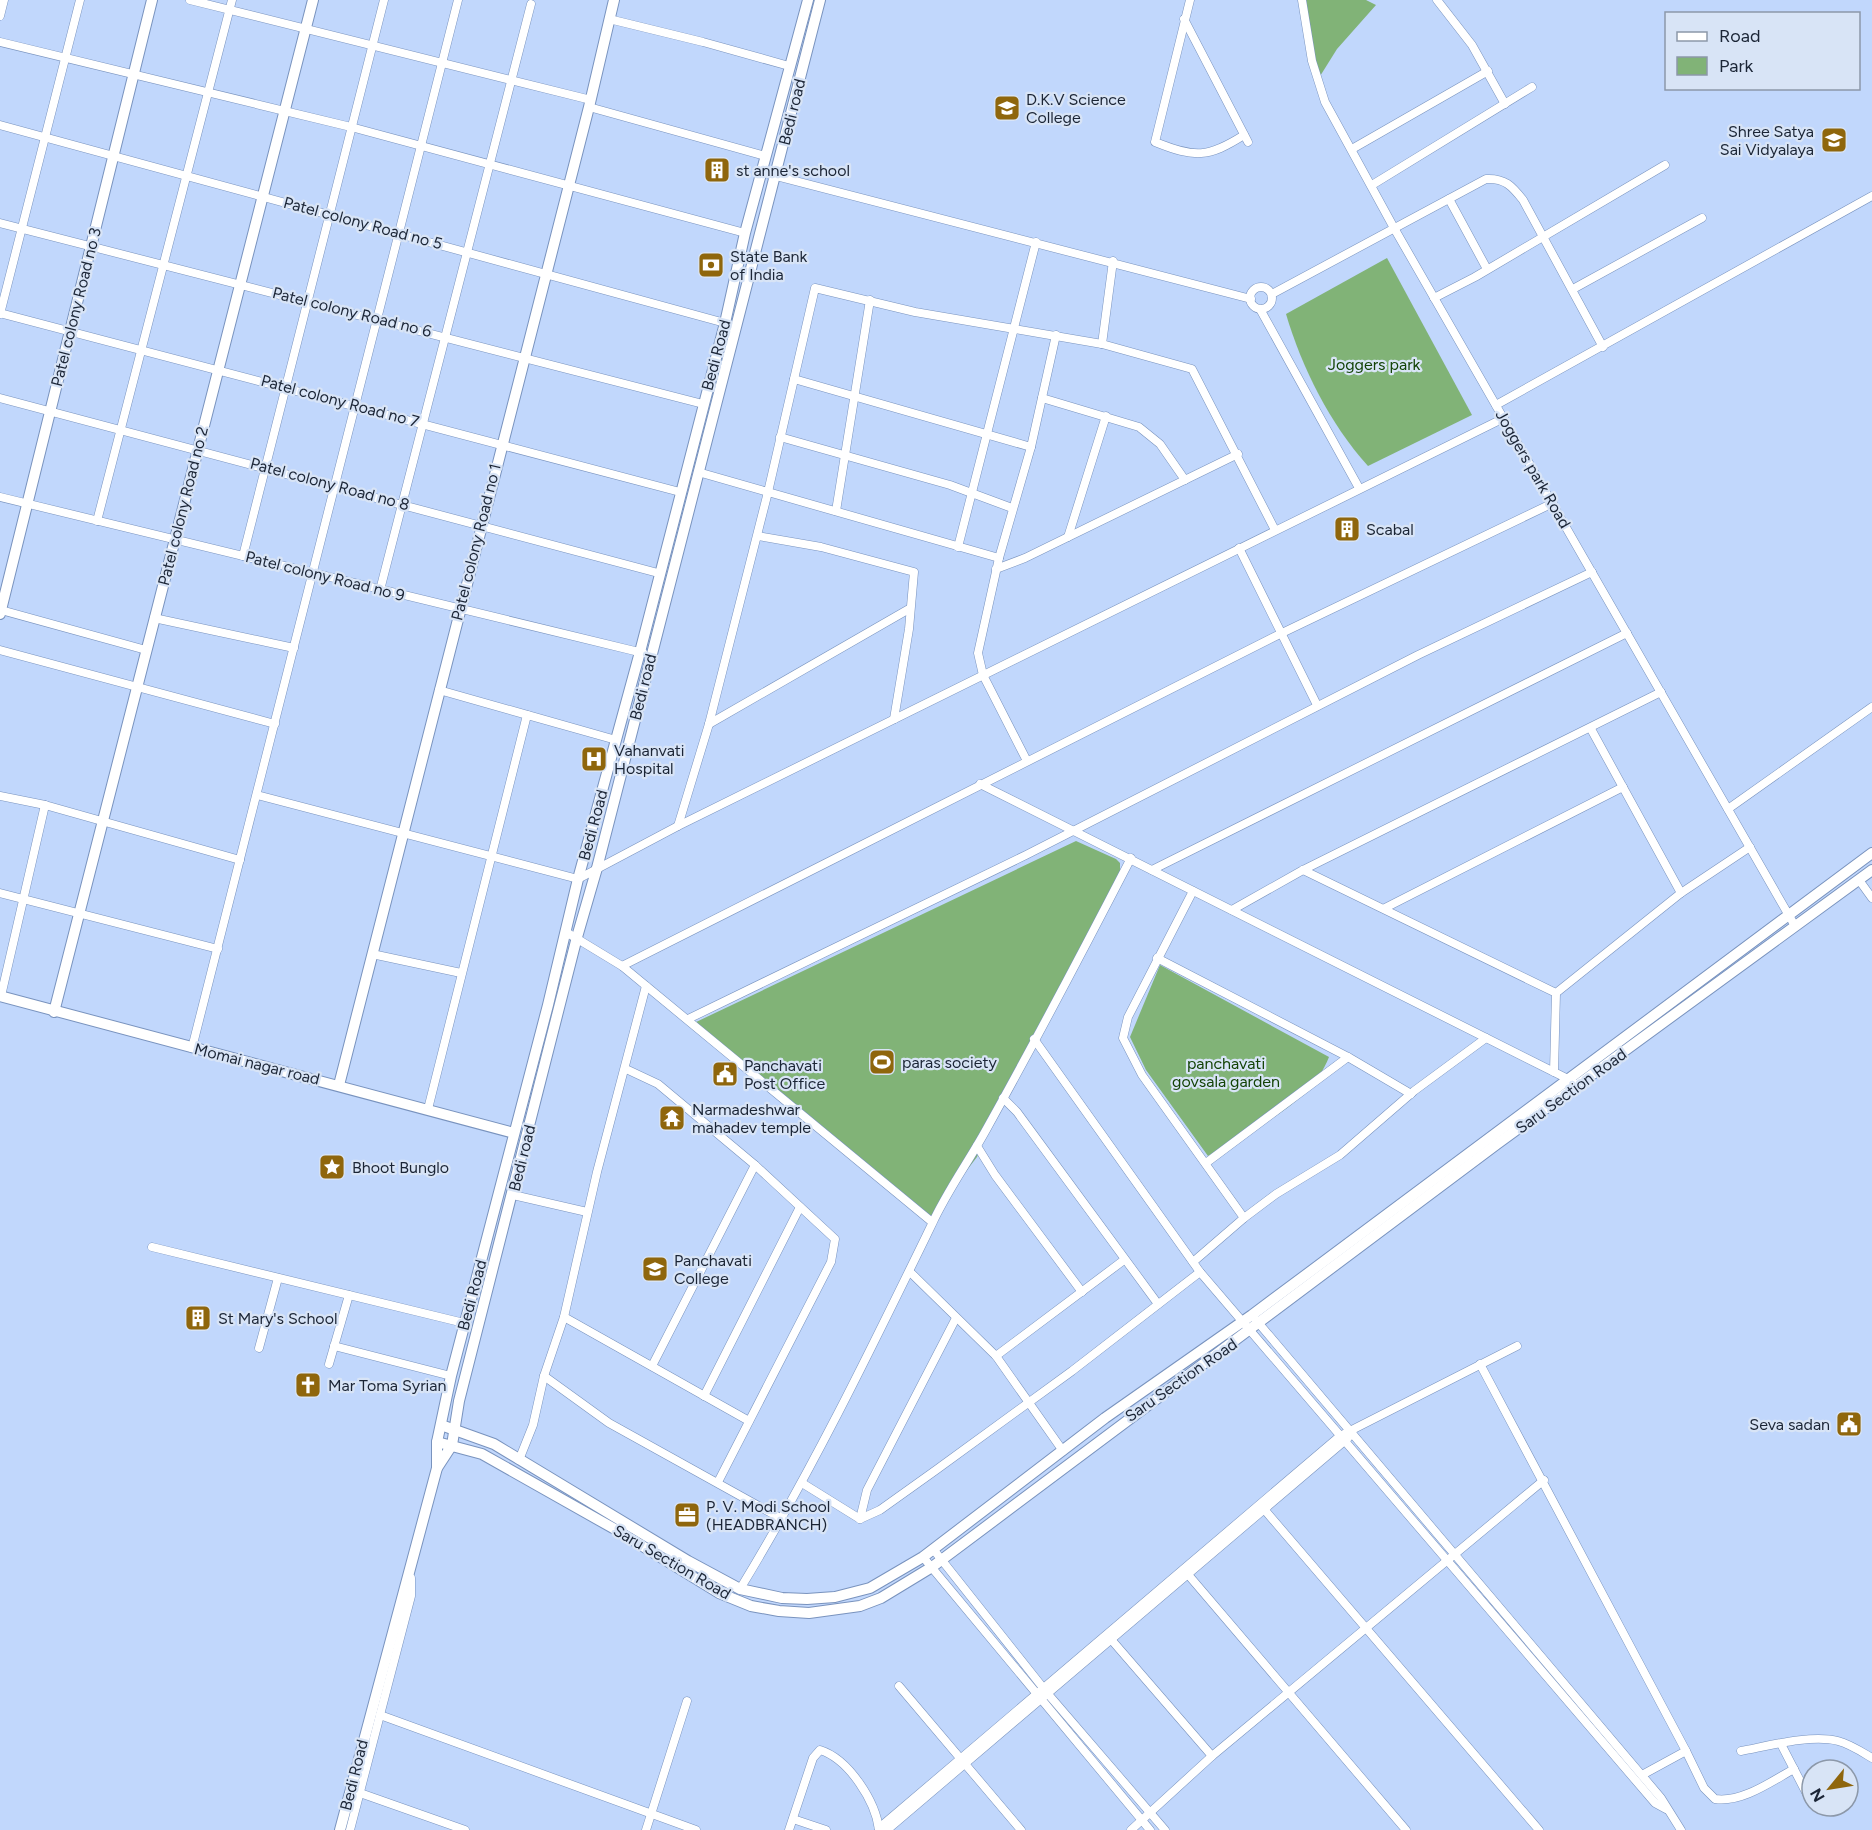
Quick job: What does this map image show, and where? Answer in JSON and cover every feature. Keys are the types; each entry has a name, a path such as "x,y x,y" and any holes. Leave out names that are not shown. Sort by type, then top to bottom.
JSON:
{"street":[{"path":"0,16 4,0"},
{"path":"0,313 80,0"},
{"name":"Patel colony Road no 3","path":"0,612 152,0"},
{"path":"190,0 511,81 765,156"},
{"path":"97,521 206,92 232,0"},
{"name":"Patel colony Road no 2","path":"54,1012 313,0"},
{"path":"243,556 384,0"},
{"path":"192,1048 458,0"},
{"name":"Patel colony Road no 1","path":"339,1085 590,104 614,0"},
{"name":"Bedi Road","path":"340,1830 437,1468 437,1442 464,1323 578,879 616,740 645,654 658,573 725,323 765,156 808,0"},
{"name":"Bedi road","path":"452,1445 454,1429 577,937 597,868 645,654 698,472 820,0"},
{"path":"1184,19 1246,139 1218,152 1187,153 1155,142 1184,19 1190,0"},
{"name":"Joggers park Road","path":"1302,0 1317,81 1325,102 1434,298 1796,926"},
{"path":"1437,0 1456,22 1488,71 1505,104"},
{"path":"380,590 425,424 531,4"},
{"path":"609,19 789,66"},
{"path":"0,42 351,128 745,233"},
{"path":"1352,149 1488,71"},
{"path":"1372,185 1532,87"},
{"name":"Patel colony Road no 5","path":"0,125 725,323"},
{"path":"1434,298 1488,269 1665,165"},
{"path":"761,172 1113,261 1251,299"},
{"path":"1272,294 1486,179 1499,178 1510,184 1544,236 1603,347"},
{"path":"1496,405 1872,196"},
{"path":"1449,199 1488,269"},
{"path":"1573,289 1702,218"},
{"name":"Patel colony Road no 6","path":"0,223 524,356 703,404"},
{"path":"958,547 1036,242"},
{"path":"1102,344 1113,261"},
{"path":"1272,294 1264,287 1257,288 1252,292 1251,299 1260,309 1359,488"},
{"path":"678,826 709,724 758,536 815,288 915,312 1102,344 1192,369 1238,454 1275,530"},
{"path":"1260,309 1270,304 1272,294"},
{"path":"836,511 870,300"},
{"name":"Patel colony Road no 7","path":"0,313 680,492"},
{"path":"1027,761 983,675 978,653 996,569 1031,447 1056,335"},
{"path":"794,379 1031,447"},
{"name":"Patel colony Road no 8","path":"0,398 481,524 658,573"},
{"path":"1042,398 1138,427 1153,437 1185,480"},
{"path":"1068,537 1106,416"},
{"path":"257,795 578,879 678,826 1504,418"},
{"path":"780,437 973,492 1012,508"},
{"path":"996,569 1068,537 1238,454"},
{"path":"698,472 999,558"},
{"name":"Patel colony Road no 9","path":"0,497 645,654"},
{"path":"622,966 1282,633 1552,503"},
{"path":"758,536 821,548 914,572 894,719"},
{"path":"1239,548 1317,705"},
{"path":"688,1019 1076,830 1317,705 1592,572"},
{"path":"709,724 909,609"},
{"path":"0,612 146,650"},
{"path":"154,618 294,648"},
{"path":"1152,870 1627,633"},
{"path":"0,650 275,724"},
{"path":"439,690 616,740"},
{"path":"1232,910 1303,870 1592,729 1661,692"},
{"path":"1728,809 1872,707"},
{"path":"428,1109 527,715"},
{"path":"1592,729 1681,893"},
{"path":"980,784 1076,830 1579,1085"},
{"path":"1385,908 1623,787"},
{"path":"0,796 45,805 240,860"},
{"path":"0,996 45,805"},
{"path":"1554,1072 1556,993 1681,893 1750,847"},
{"name":"Saru Section Road","path":"441,1425 494,1444 688,1561 740,1588 782,1598 835,1597 870,1588 923,1557 1872,853"},
{"path":"740,1588 802,1483 910,1272 932,1222 977,1146 1082,954 1131,858"},
{"path":"1303,870 1556,993"},
{"name":"Saru Section Road","path":"437,1442 482,1454 500,1463 719,1593 751,1606 809,1613 860,1606 881,1598 936,1563 1108,1432 1260,1324 1579,1085 1872,870"},
{"path":"1859,880 1872,898"},
{"path":"1194,891 1128,1017 1123,1038 1142,1075 1244,1218"},
{"path":"0,893 80,911 218,949"},
{"path":"566,932 622,966 932,1222"},
{"path":"372,954 461,973"},
{"path":"1157,958 1348,1057 1411,1094"},
{"path":"519,1460 533,1425 544,1376 564,1317 587,1212 646,986"},
{"name":"Momai nagar road","path":"0,996 514,1133"},
{"path":"1193,1262 1244,1218 1340,1155 1411,1094 1486,1038"},
{"path":"1034,1039 1200,1272 1655,1803 1666,1809"},
{"path":"1206,1163 1348,1057"},
{"path":"626,1069 658,1084 754,1165 835,1239 831,1262 718,1482"},
{"path":"1003,1098 1017,1112 1158,1304"},
{"path":"977,1146 994,1175 1082,1292"},
{"path":"652,1366 754,1165"},
{"path":"513,1195 587,1212"},
{"path":"704,1396 800,1207"},
{"path":"152,1247 464,1323"},
{"path":"996,1356 1124,1260"},
{"path":"910,1272 996,1356 1063,1451"},
{"path":"861,1519 880,1510 1200,1272"},
{"path":"260,1348 278,1278"},
{"path":"328,1364 349,1295"},
{"path":"1252,1315 1642,1775 1661,1798 1681,1830"},
{"path":"564,1317 749,1421"},
{"path":"861,1519 867,1490 956,1318"},
{"path":"334,1346 451,1376"},
{"path":"816,1753 820,1750 826,1752 844,1767 869,1800 881,1829 1342,1439 1517,1346"},
{"path":"1480,1364 1544,1480 1704,1788 1715,1799 1733,1798 1794,1769"},
{"path":"544,1376 609,1424 782,1519"},
{"name":"Bedi Road","path":"437,1468 452,1445"},
{"path":"1131,1830 1288,1691 1544,1480"},
{"path":"802,1483 861,1519"},
{"path":"1262,1506 1539,1830"},
{"path":"933,1549 936,1563 1038,1697 1150,1830"},
{"path":"923,1557 936,1563 1165,1830"},
{"path":"350,1830 411,1596 410,1566"},
{"path":"1185,1572 1406,1830"},
{"path":"1108,1637 1212,1756"},
{"path":"898,1686 1021,1830"},
{"path":"646,1830 687,1701"},
{"path":"380,1715 696,1830"},
{"path":"789,1830 816,1753 823,1741"},
{"path":"1741,1751 1781,1744 1839,1741 1872,1758"},
{"path":"1781,1744 1800,1781"},
{"path":"1642,1775 1686,1751"},
{"path":"360,1793 465,1830"},
{"path":"793,1819 826,1830"}],"green space":[{"path":"1303,0 1366,0 1376,5 1337,49 1317,81"},
{"name":"Joggers park","path":"1387,258 1472,415 1368,466 1341,432 1319,394 1300,355 1286,314"},
{"name":"paras society","path":"1076,841 1116,859 1120,863 1120,872 998,1104 977,1157 931,1217 694,1023"},
{"name":"panchavati govsala garden","path":"1160,965 1329,1057 1320,1074 1293,1103 1260,1126 1208,1156 1146,1070 1130,1037"}],"place":[{"name":"D.K.V Science College","path":"1007,108"},
{"name":"Shree Satya Sai Vidyalaya","path":"1834,140"},
{"name":"st anne's school","path":"717,170"},
{"name":"State Bank of India","path":"711,265"},
{"name":"Scabal","path":"1347,529"},
{"name":"Vahanvati Hospital","path":"594,759"},
{"name":"paras society","path":"882,1062"},
{"name":"Panchavati Post Office","path":"725,1074"},
{"name":"Narmadeshwar mahadev temple","path":"672,1118"},
{"name":"Bhoot Bunglo","path":"332,1167"},
{"name":"Panchavati College","path":"655,1269"},
{"name":"St Mary's School","path":"198,1318"},
{"name":"Mar Toma Syrian","path":"308,1385"},
{"name":"Seva sadan","path":"1849,1424"},
{"name":"P. V. Modi School (HEADBRANCH)","path":"687,1515"}]}
